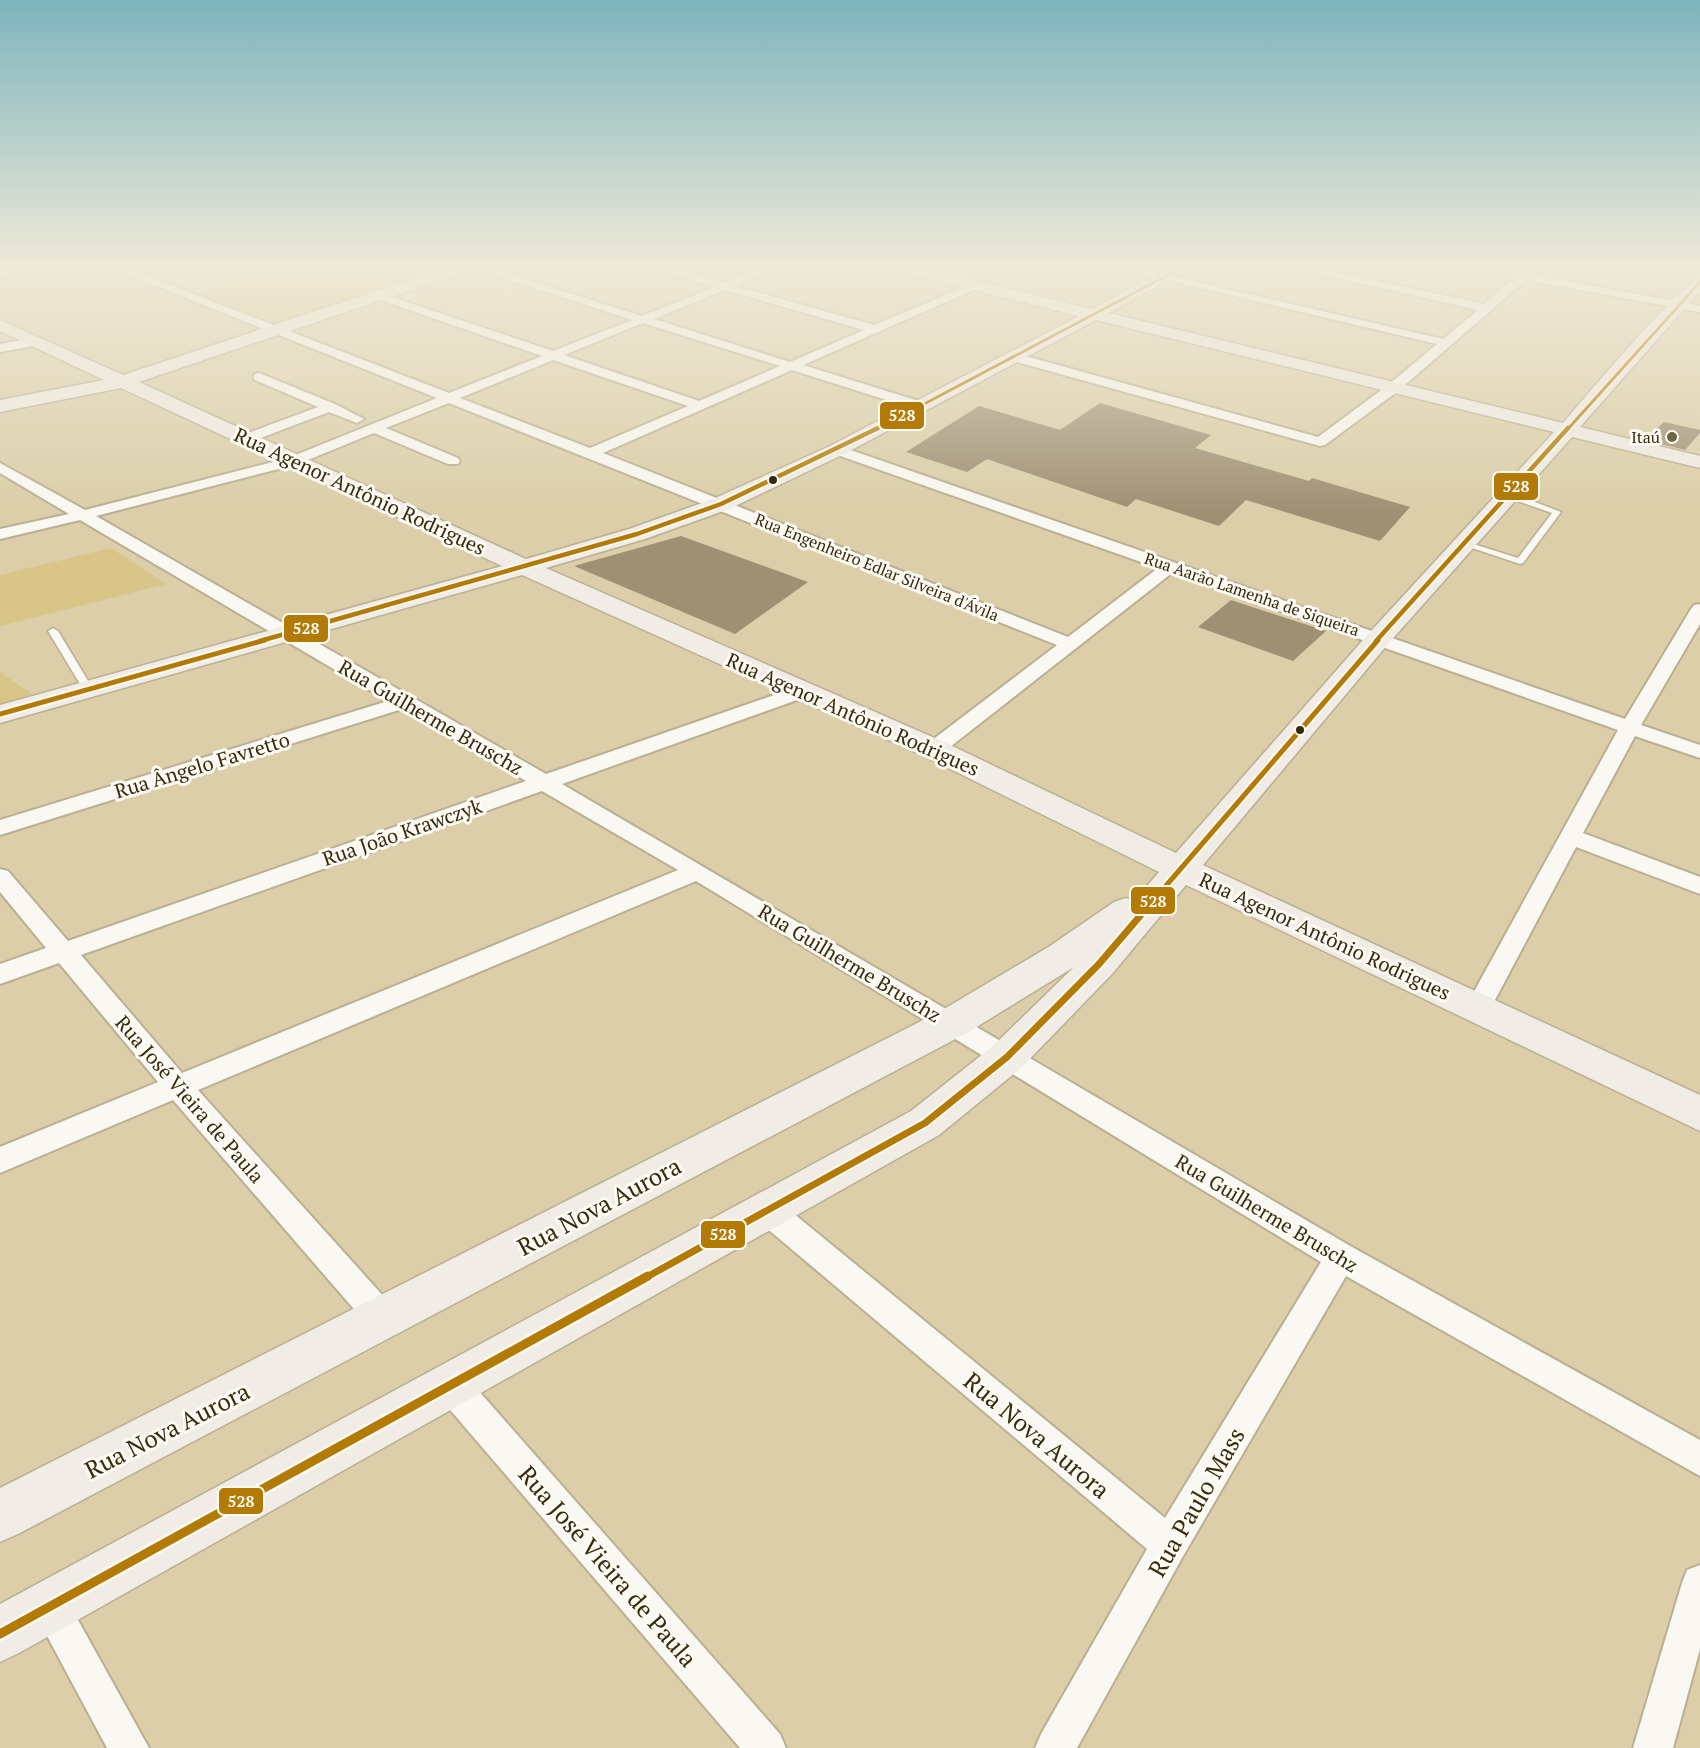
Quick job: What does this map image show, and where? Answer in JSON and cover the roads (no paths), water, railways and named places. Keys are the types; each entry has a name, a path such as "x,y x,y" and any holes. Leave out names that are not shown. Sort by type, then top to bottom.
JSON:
{"main road":[{"name":"Rua Agenor Antônio Rodrigues","path":"48,349 524,567 934,749 1181,869 1700,1114"},
{"path":"0,406 121,382 220,349"},
{"path":"0,714 637,534 721,504 837,450 1029,349"},
{"path":"1233,349 1700,462"},
{"name":"Rua Nova Aurora","path":"0,1634 925,1123 1007,1057 1099,964 1379,638 1638,349"},
{"name":"Rua Nova Aurora","path":"0,1516 952,1023 1099,932 1181,869"}],"street":[{"name":"Rua Engenheiro Edlar Silveira d'Ávila","path":"322,349 721,504 1070,644"},
{"path":"531,349 700,406"},
{"path":"0,534 293,461 571,349"},
{"path":"740,349 920,406"},
{"path":"590,454 830,349"},
{"path":"1014,357 1320,442 1394,388 1440,349"},
{"path":"259,377 357,419"},
{"path":"245,439 330,407"},
{"path":"374,428 453,461"},
{"name":"Rua Aarão Lamenha de Siqueira","path":"837,450 1700,752"},
{"name":"Rua Guilherme Bruschz","path":"0,467 697,871 1341,1257 1700,1460"},
{"path":"934,749 1171,566"},
{"path":"1478,1008 1630,727 1700,609"},
{"name":"Rua João Krawczyk","path":"0,974 804,691"},
{"name":"Rua Ângelo Favretto","path":"0,828 404,702"},
{"path":"1571,837 1700,886"},
{"path":"0,1160 697,871"},
{"name":"Rua José Vieira de Paula","path":"0,877 178,1086 383,1319"},
{"name":"Rua Nova Aurora","path":"767,1210 1169,1545"},
{"name":"Rua Paulo Mass","path":"1055,1748 1169,1545 1341,1257"},
{"name":"Rua José Vieira de Paula","path":"451,1385 766,1748"},
{"path":"1653,1748 1700,1583"},
{"path":"50,1606 129,1748"}],"lane":[{"path":"1464,544 1520,561 1557,512 1509,495"},
{"path":"53,631 88,689"}],"place":[{"name":"Itaú","path":"1672,437"}]}
